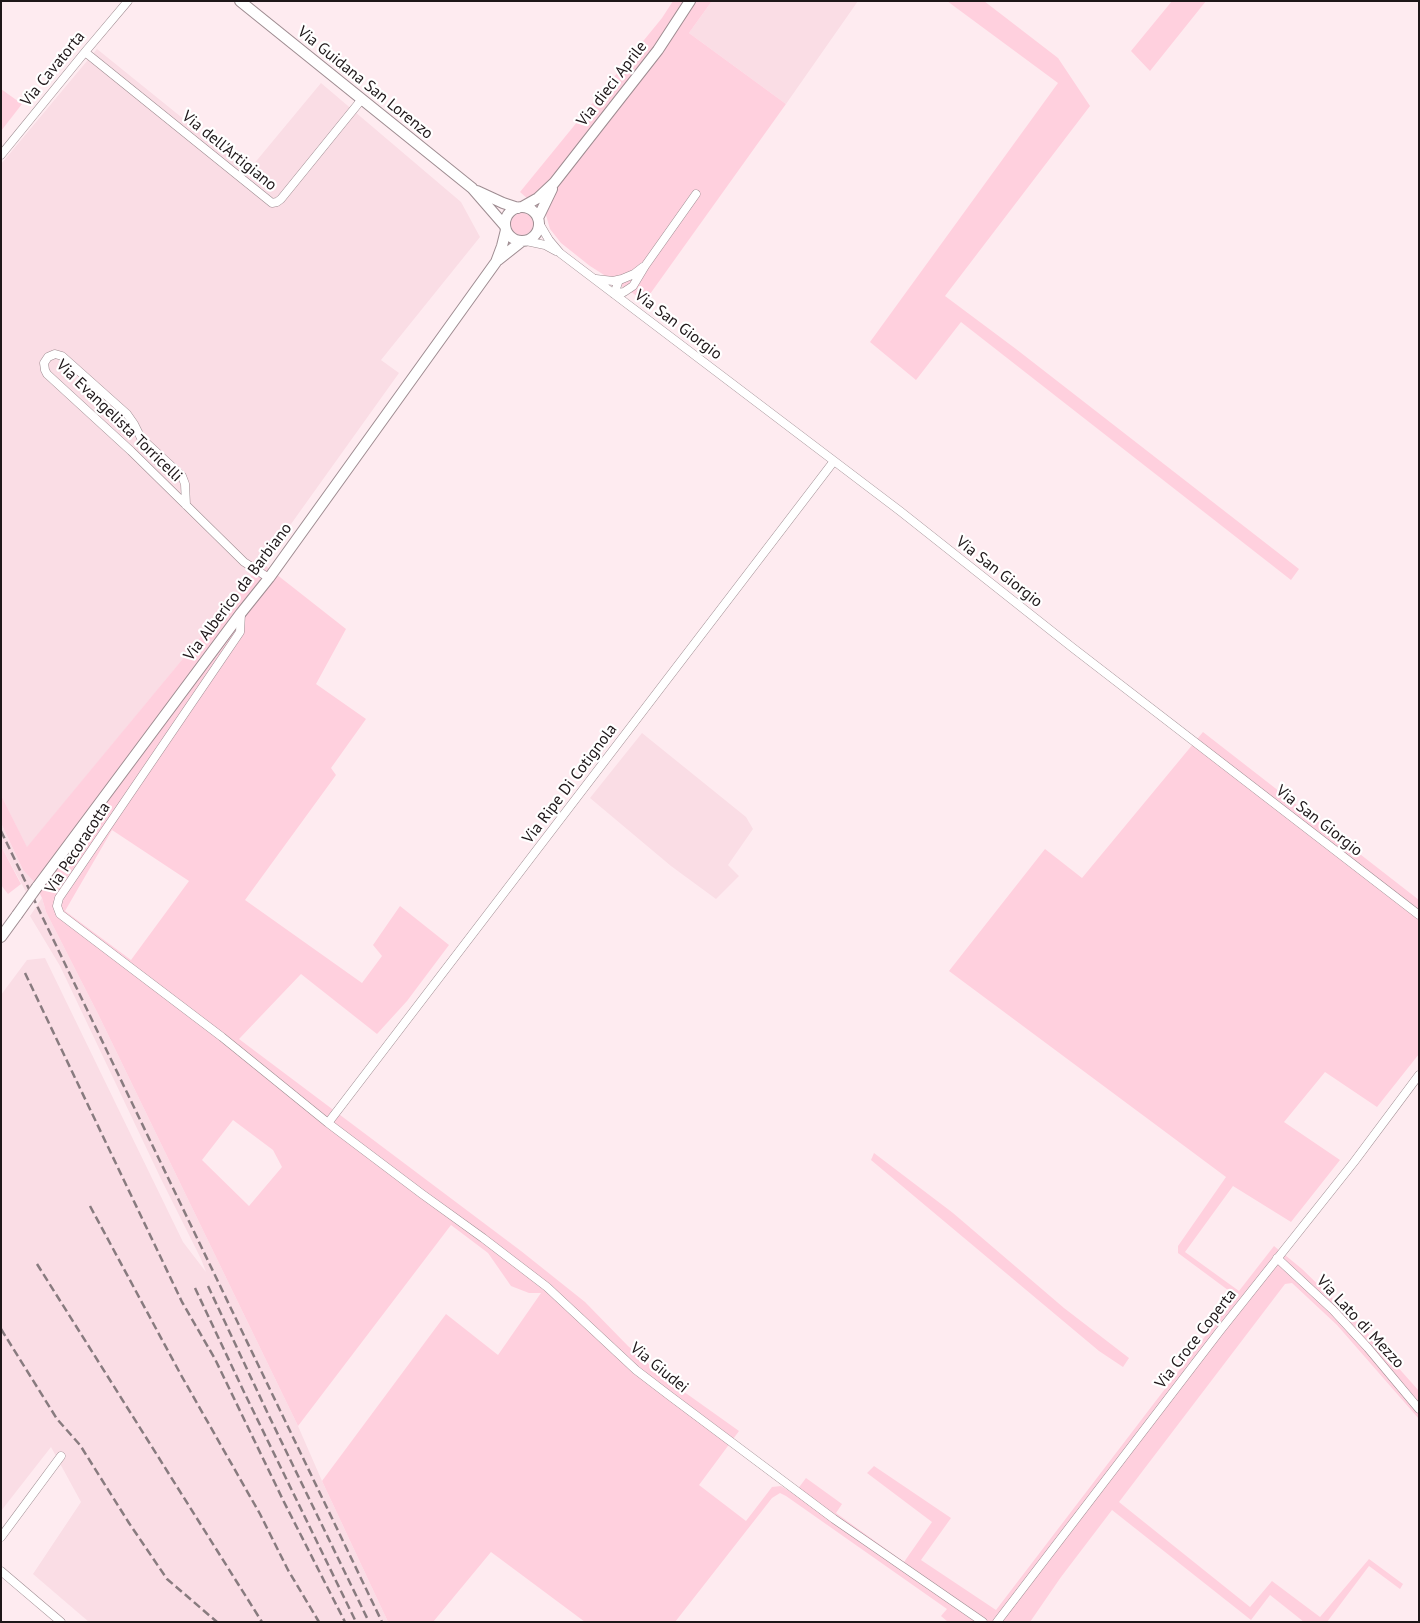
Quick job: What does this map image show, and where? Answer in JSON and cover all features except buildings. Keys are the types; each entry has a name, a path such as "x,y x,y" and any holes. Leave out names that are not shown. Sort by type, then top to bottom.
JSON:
{"main road":[{"name":"Via Guidana San Lorenzo","path":"240,1 472,188"},
{"name":"Via dieci Aprile","path":"520,208 538,198 554,183 658,50 690,1"},
{"name":"Via dieci Aprile","path":"538,221 554,183"},
{"path":"472,188 503,203 532,210 538,221 536,234 524,241 512,238 506,228 472,188"},
{"path":"506,228 507,217 513,210 520,208"},
{"name":"Via Alberico da Barbiano","path":"1,937 268,578 496,262 506,228"},
{"name":"Via Alberico da Barbiano","path":"496,262 524,241"}],"street":[{"name":"Via Cavatorta","path":"1,155 128,1"},
{"name":"Via dell'Artigiano","path":"84,52 272,203 279,201 362,99"},
{"path":"633,309 630,294 633,286 696,194"},
{"name":"Via San Giorgio","path":"538,221 548,240 560,253"},
{"name":"Via San Giorgio","path":"524,241 545,245 560,253 900,511 1073,648 1419,915"},
{"path":"593,278 619,280 629,277 645,266"},
{"path":"614,294 619,280"},
{"path":"614,294 624,292 633,286"},
{"name":"Via Evangelista Torricelli","path":"186,505 185,484 182,476 141,438 126,414 62,356 55,354 48,357 44,363 46,374 131,451 244,562 268,578"},
{"name":"Via Ripe Di Cotignola","path":"328,1123 834,461"},
{"name":"Via Pecoracotta","path":"241,613 240,632 60,898 57,906 60,914 222,1037 328,1123"},
{"name":"Via Croce Coperta","path":"997,1622 1219,1332 1348,1170 1419,1075"},
{"name":"Via Giudei","path":"328,1123 547,1287 636,1370 670,1396 834,1519 983,1622"},
{"name":"Via Lato di Mezzo","path":"1277,1258 1333,1310 1368,1348 1419,1409"},
{"path":"1,1536 61,1456"},
{"path":"1,1571 61,1622"}],"shaded area":[{"path":"673,1 712,1 689,33 786,104 645,301 590,266 561,243 550,229 546,215 520,192 662,18"},
{"path":"712,1 858,1 786,104 689,33"},
{"path":"947,1 984,1 1058,58 1090,106 945,296 1299,569 1291,580 961,322 916,380 870,342 1058,83"},
{"path":"1172,1 1206,1 1150,71 1131,51"},
{"path":"97,49 248,171 321,83 461,202 480,237 381,360 399,373 271,552 27,848 1,795 1,164"},
{"path":"1,89 22,104 1,131"},
{"path":"522,213 530,216 533,224 530,232 522,235 514,232 511,224 514,216"},
{"path":"262,563 346,629 316,684 366,719 331,768 336,775 245,900 362,983 382,956 373,945 400,906 449,945 407,1001 377,1034 301,974 239,1039 521,1251 585,1302 628,1346 666,1379 739,1431 699,1485 746,1521 772,1487 781,1486 794,1494 806,1478 842,1504 836,1513 904,1562 932,1522 867,1473 874,1466 951,1518 921,1560 996,1610 1236,1296 1178,1253 1178,1246 1226,1177 949,971 1045,849 1082,878 1203,732 1419,900 1419,1054 1377,1107 1325,1072 1284,1122 1340,1160 1291,1222 1233,1186 1185,1252 1239,1291 1274,1246 1302,1269 1363,1328 1419,1391 1419,1419 1337,1325 1292,1283 1285,1284 1119,1502 1250,1607 1272,1581 1320,1617 1369,1559 1403,1584 1400,1589 1369,1566 1327,1622 1304,1622 1270,1595 1251,1620 1112,1510 1061,1577 1030,1622 948,1622 941,1616 947,1609 780,1493 772,1498 675,1622 585,1622 491,1552 433,1622 388,1622 322,1481 446,1314 498,1355 541,1293 529,1293 511,1286 488,1253 451,1225 298,1426 98,1014 46,912 42,898 34,882 23,870 1,823 1,795 27,847","holes":["112,830 189,881 131,960 65,911","233,1120 273,1150 282,1167 249,1206 202,1160"]},
{"path":"642,733 746,817 753,829 728,865 739,876 716,899 671,866 590,798"},
{"path":"1,823 23,870 34,882 26,892 1,846"},
{"path":"1,846 21,884 8,894 1,885"},
{"path":"42,898 46,912 98,1014 298,1426 388,1622 89,1622 33,1574 81,1502 51,1447 1,1511 1,995 27,960 45,958 183,1242 206,1272 60,966 30,916"},
{"path":"874,1153 953,1213 1064,1308 1129,1358 1123,1367 1099,1351 871,1160"}],"railway":[{"path":"1,831 382,1622"},
{"path":"25,973 182,1302 215,1359 284,1502 345,1622"},
{"path":"90,1206 181,1375 260,1514 288,1570 319,1622"},
{"path":"37,1264 262,1622"},
{"path":"208,1286 369,1622"},
{"path":"195,1288 356,1622"},
{"path":"1,1329 57,1419 80,1445 167,1579 217,1622"}]}
